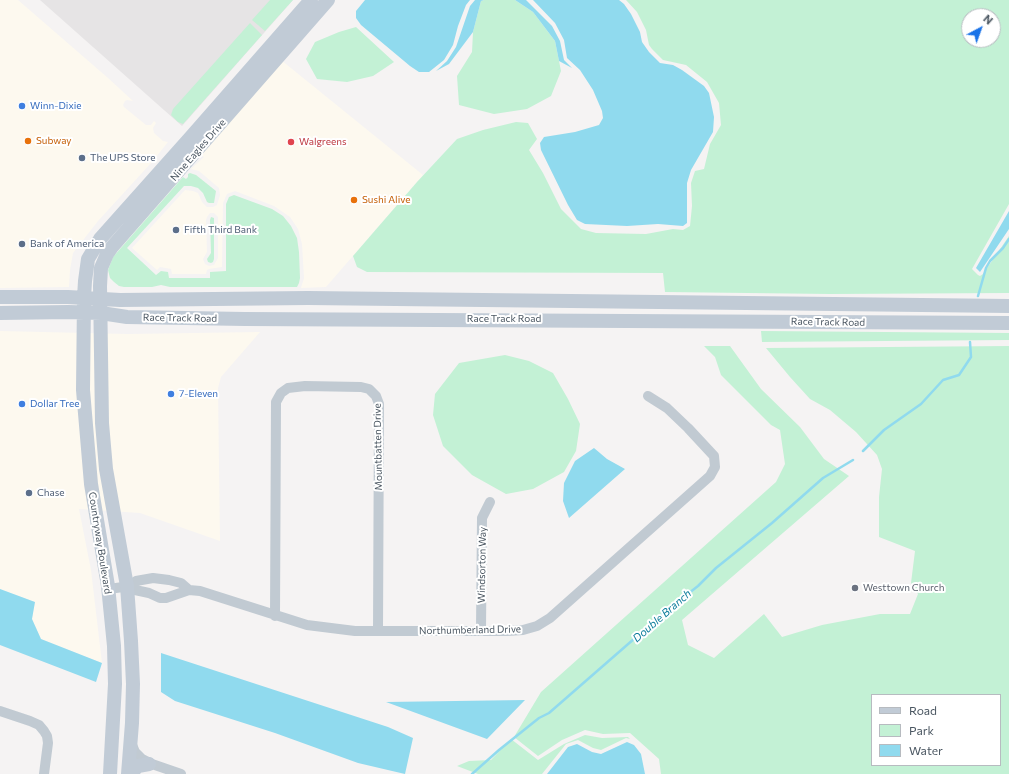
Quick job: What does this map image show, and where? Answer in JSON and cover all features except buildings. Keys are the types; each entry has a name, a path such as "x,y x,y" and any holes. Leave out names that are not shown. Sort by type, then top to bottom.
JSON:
{"main road":[{"name":"Nine Eagles Drive","path":"84,312 85,281 88,259 93,248 311,0"},
{"name":"Nine Eagles Drive","path":"100,306 101,268 112,247 325,1"},
{"name":"Race Track Road","path":"0,297 84,298 127,317 1009,323"},
{"name":"Race Track Road","path":"0,313 84,312 100,306 308,298 1009,306"},
{"path":"245,318 254,308 290,306 299,304 308,298 314,306 331,318"},
{"path":"745,303 746,321"},
{"name":"Countryway Boulevard","path":"100,306 102,423 108,484 128,586 132,703 129,770"},
{"name":"Countryway Boulevard","path":"84,312 83,390 90,479 109,589 115,673 110,773"},
{"path":"90,479 101,507 114,575 120,582 128,586"},
{"path":"109,589 120,605 122,611 126,669 132,703"},
{"path":"115,673 121,694 121,742 129,770 138,766 150,764"}],"street":[{"name":"Mountbatten Drive","path":"275,616 276,402 281,393 288,388 305,386 361,387 372,392 376,396 379,404 378,630"},
{"name":"Northumberland Drive","path":"109,589 128,586 136,581 153,578 181,584 189,590 200,591 307,625 355,631 523,630 537,626 550,618 710,476 715,468 714,456 688,428 667,408 648,396"},
{"name":"Windsorton Way","path":"481,630 482,518 490,502"},
{"path":"128,586 160,598 166,598 189,590"},
{"path":"0,711 39,725 44,731 47,736 48,743 44,774"},
{"path":"131,741 138,756 150,764 181,774"},
{"path":"110,773 117,764 129,770"}],"shaded area":[{"path":"0,0 18,0 133,101 125,101 123,105 124,107 146,125 151,125 154,121 156,123 153,128 154,133 163,141 168,142 152,162 98,221 73,253 69,287 0,288"},
{"path":"40,0 293,0 182,126"},
{"path":"281,60 423,175 326,287 301,288 304,278 302,244 298,229 290,217 274,206 235,191 227,194 223,203 222,267 209,269 207,270 206,274 172,274 171,269 160,267 157,270 132,248 185,190 198,193 202,202 207,207 217,205 220,195 219,188 199,171 191,169 204,157 200,154","holes":["210,213 214,213 218,217 218,258 214,265 209,266 205,264 203,259 207,252 206,220"]},
{"path":"0,331 128,334 260,332 221,377 218,388 220,541 140,513 79,509 91,570 102,663 41,639 32,619 35,602 0,589"}],"green space":[{"path":"270,0 293,0 265,31 252,20"},
{"path":"515,0 533,12 555,41 561,71 551,96 527,109 494,114 459,105 457,76 472,52 473,32 481,1"},
{"path":"626,0 1009,0 1009,204 972,269 980,276 983,274 1009,236 1009,293 830,294 665,292 663,273 367,272 357,267 353,256 417,182 457,139 483,130 516,122 528,123 537,139 529,150 543,173 561,209 581,229 596,233 646,234 673,229 683,230 690,226 692,206 691,183 695,171 704,169 710,144 721,125 719,103 707,82 686,65 663,60 652,49 649,45 646,30 637,12"},
{"path":"250,23 262,35 183,124 178,122 171,115 173,109"},
{"path":"356,27 394,62 373,76 347,82 317,79 306,59 315,42"},
{"path":"190,173 196,175 216,191 214,203 207,202 203,193 198,188 184,186 127,248 156,275 161,271 168,272 169,278 210,278 210,272 226,271 226,204 229,197 234,195 272,209 283,216 291,226 297,238 299,252 300,278 297,287 170,287 161,285 152,287 124,287 119,286 110,278 108,270 113,257 183,177 186,179"},
{"path":"211,217 214,218 214,259 211,263 208,262 207,259 211,253"},
{"path":"761,331 1009,333 1009,340 762,342"},
{"path":"704,346 730,346 761,389 800,427 824,459 849,476 682,620 688,645 714,658 764,614 782,637 822,625 880,614 910,614 918,594 911,583 915,551 879,537 879,497 882,469 877,455 856,432 830,410 810,399 766,348 1009,346 1009,774 661,774 659,759 630,733 603,734 585,730 562,740 538,756 514,737 541,692 776,482 785,464 780,430 771,425 721,375 715,357"},
{"path":"505,355 529,361 553,373 580,424 576,451 564,472 533,489 506,494 472,475 443,446 433,415 435,394 459,363"},
{"path":"585,735 602,738 628,737 630,739 626,738 601,750 593,748 578,740 566,744 542,774 478,774 457,766 469,761 491,760 511,739 538,760 564,744"}],"water":[{"path":"365,0 470,0 466,5 458,26 453,45 444,60 429,72 419,72 361,25 356,18 356,11"},
{"path":"475,0 484,0 481,1 473,32 449,64 436,71 447,61 456,47 470,6"},
{"path":"515,0 526,0 552,26 560,41 564,60 572,68 559,61 555,41 533,12"},
{"path":"533,0 619,0 631,14 640,32 642,42 649,52 660,63 673,65 682,70 704,86 709,93 714,117 713,132 691,170 687,183 687,223 683,226 658,224 627,226 585,224 577,220 541,150 540,143 544,137 575,132 599,125 603,118 602,111 593,90 580,70 567,58 564,40 555,23"},
{"path":"1009,211 1009,229 980,272 976,268"},
{"path":"594,448 607,459 625,469 569,518 563,501 564,483 575,461"},
{"path":"0,589 35,602 32,619 41,639 102,663 96,682 0,645"},
{"path":"161,653 388,727 413,738 405,774 358,763 275,733 175,701 161,692"},
{"path":"525,700 487,739 386,702"},
{"path":"627,742 634,745 641,754 645,774 547,774 568,747 577,744 592,752 601,754"}],"waterway":[{"name":"Double Branch","path":"978,296 986,268 990,261 1003,248 1009,239"},
{"name":"Double Branch","path":"863,451 884,430 921,404 943,380 959,375 971,357 970,342"},
{"name":"Double Branch","path":"472,774 539,718 549,713 666,611 698,586 716,568 772,523 823,478 853,460"}],"place":[{"name":"Winn-Dixie","path":"22,106"},
{"name":"Subway","path":"28,141"},
{"name":"Walgreens","path":"291,142"},
{"name":"The UPS Store","path":"82,158"},
{"name":"Sushi Alive","path":"354,200"},
{"name":"Fifth Third Bank","path":"176,230"},
{"name":"Bank of America","path":"22,244"},
{"name":"7-Eleven","path":"171,394"},
{"name":"Dollar Tree","path":"22,404"},
{"name":"Chase","path":"29,493"},
{"name":"Westtown Church","path":"855,588"}]}
